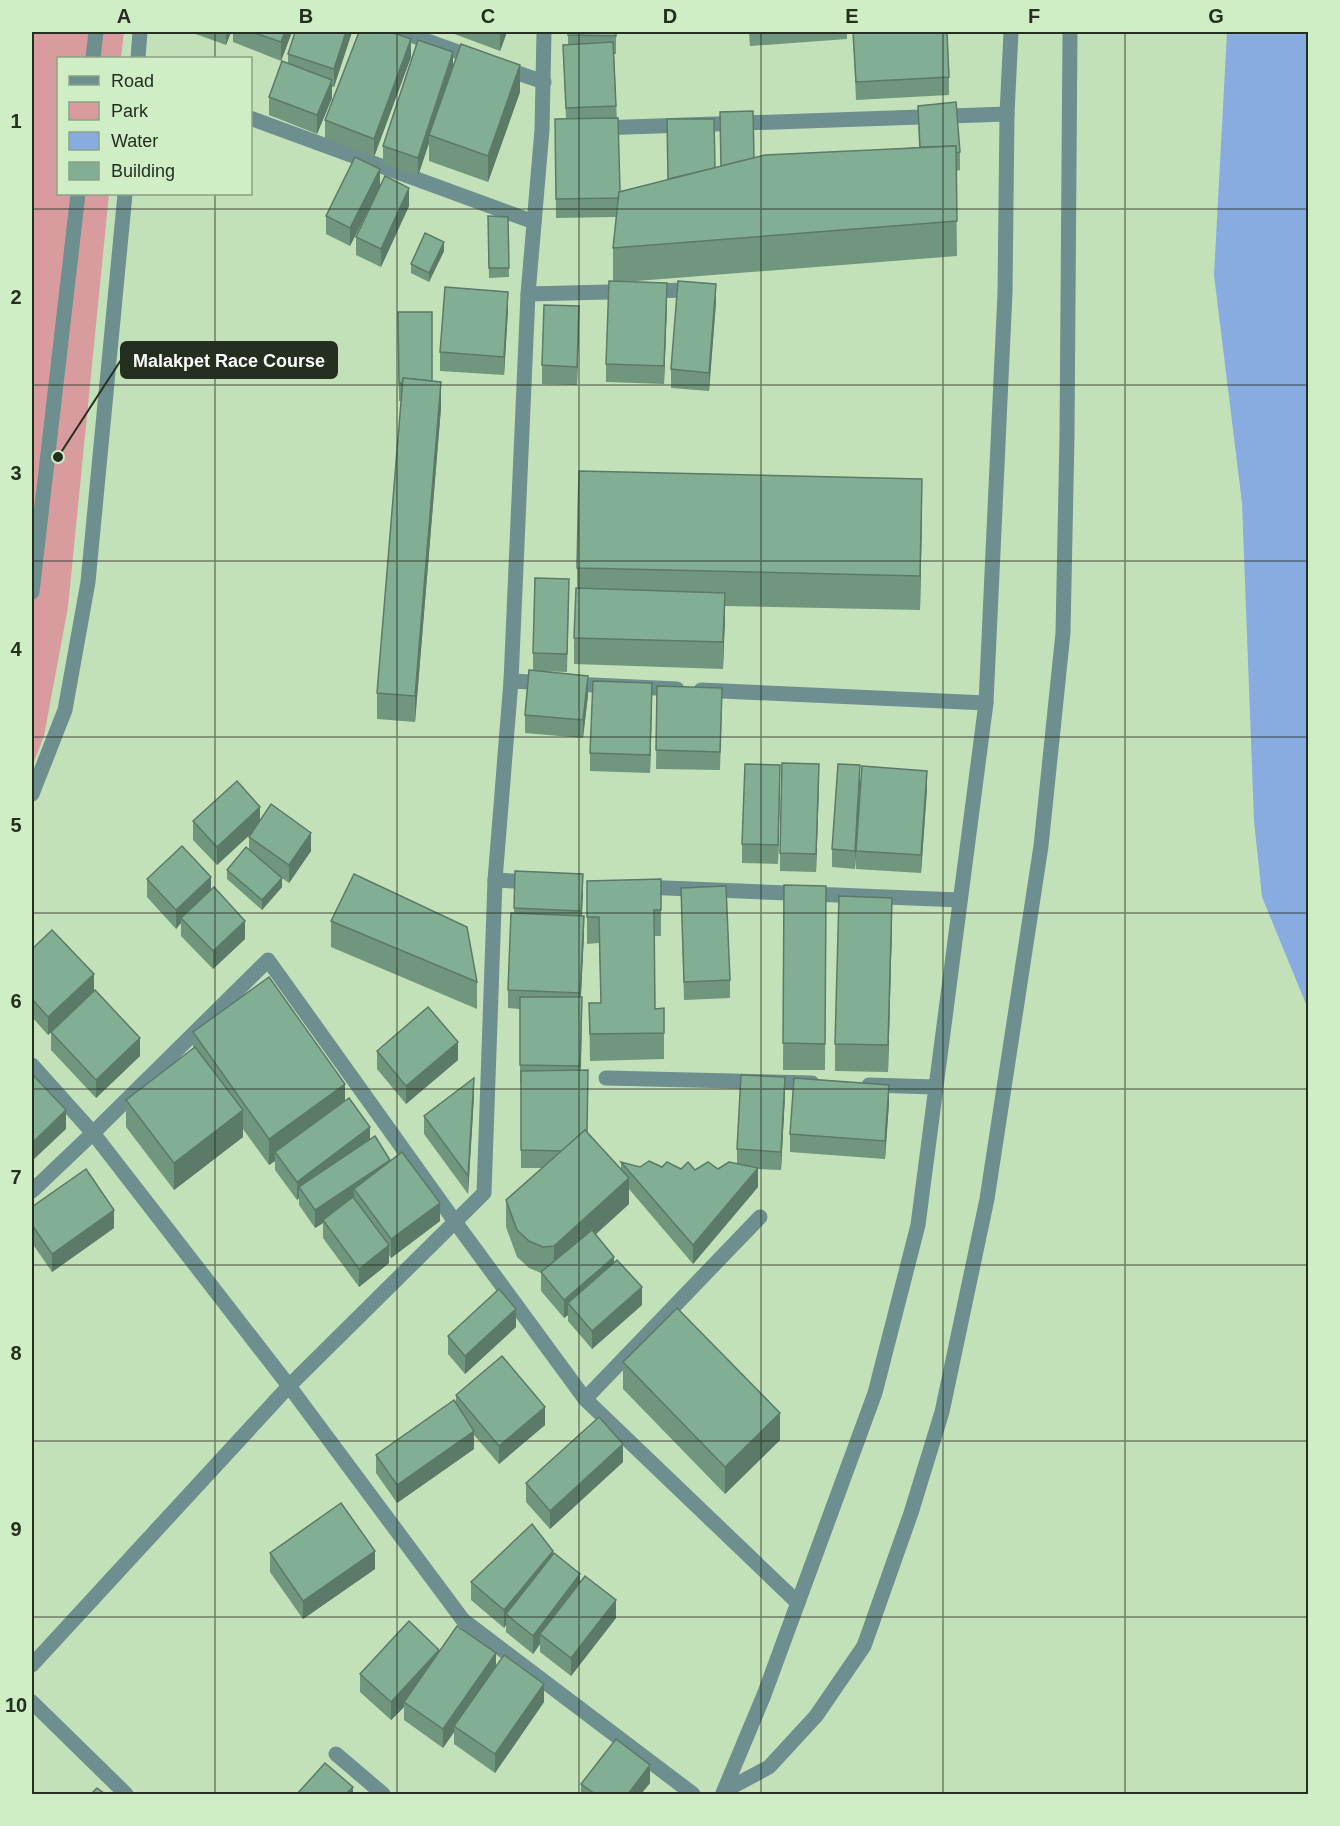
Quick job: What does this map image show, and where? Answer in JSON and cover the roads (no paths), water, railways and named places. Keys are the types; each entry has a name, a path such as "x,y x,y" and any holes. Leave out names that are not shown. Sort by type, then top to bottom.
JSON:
{"street":[{"path":"93,57 96,32"},
{"path":"138,57 140,32"},
{"path":"402,32 544,82"},
{"path":"32,1665 289,1386 484,1193 495,880 511,681 528,294 534,222 548,130 544,82 544,32"},
{"path":"724,1792 798,1603 875,1393 918,1225 986,703 1005,293 1007,114 1011,32"},
{"path":"724,1792 769,1767 816,1716 864,1646 911,1513 942,1412 987,1199 1041,846 1063,633 1070,32"},
{"path":"590,129 1007,114"},
{"path":"252,119 534,222"},
{"path":"32,592 78,195"},
{"path":"32,794 65,711 88,582 125,195"},
{"path":"528,294 688,290"},
{"path":"511,681 986,703"},
{"path":"495,880 543,882"},
{"path":"627,886 960,900"},
{"path":"32,1191 268,960 585,1399 798,1603"},
{"path":"32,1065 93,1133 289,1386 462,1620 693,1794"},
{"path":"606,1078 829,1084"},
{"path":"853,1085 935,1087"},
{"path":"585,1399 760,1217"},
{"path":"32,1702 126,1794"},
{"path":"336,1754 383,1794"}],"water":[{"path":"1227,32 1308,32 1308,1009 1262,897 1254,821 1242,503 1214,275"}],"place":[{"name":"Malakpet Race Course","path":"58,457"}]}
